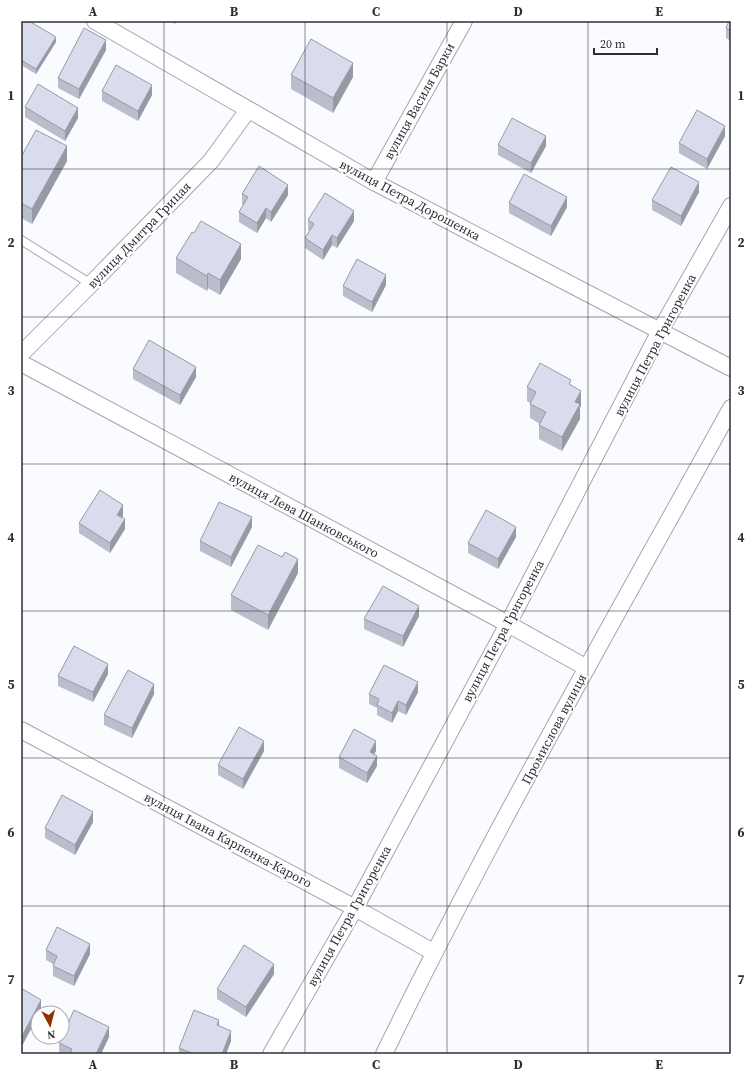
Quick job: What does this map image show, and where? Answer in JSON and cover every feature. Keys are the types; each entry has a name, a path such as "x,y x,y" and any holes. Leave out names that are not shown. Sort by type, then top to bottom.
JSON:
{"street":[{"name":"вулиця Петра Дорошенка","path":"95,21 374,182 731,368"},
{"name":"вулиця Василя Барки","path":"374,182 464,21"},
{"name":"вулиця Дмитра Грицая","path":"21,354 211,161 248,110"},
{"name":"вулиця Петра Григоренка","path":"271,1054 355,908 508,624 660,331 731,206"},
{"name":"вулиця Лева Шанковського","path":"21,363 508,624 587,668"},
{"name":"Промислова вулиця","path":"384,1054 433,952 587,668 731,408"},
{"name":"вулиця Івана Карпенка-Карого","path":"21,730 355,908 433,952"}],"lane":[{"path":"21,240 91,284"}],"building":[{"path":"21,21 29,21 56,37 36,69 21,60"},
{"path":"729,21 731,21 731,31 726,28"},
{"path":"84,28 106,40 79,89 58,78"},
{"path":"311,39 353,63 333,98 291,75"},
{"path":"116,65 152,85 138,111 102,91"},
{"path":"38,84 78,108 65,131 25,107"},
{"path":"697,110 725,126 707,159 679,143"},
{"path":"512,118 546,136 531,163 498,145"},
{"path":"36,130 67,146 32,209 21,203 21,157"},
{"path":"259,166 288,185 271,212 266,208 257,223 239,212 248,197 242,194"},
{"path":"671,167 699,182 681,216 652,200"},
{"path":"524,174 567,197 551,226 509,203"},
{"path":"325,193 354,211 337,238 332,235 323,250 305,238 314,224 308,220"},
{"path":"201,221 241,244 220,280 208,273 207,276 176,258 192,232 194,233"},
{"path":"357,259 386,275 372,302 343,286"},
{"path":"149,340 196,367 180,395 133,369"},
{"path":"540,363 571,380 569,384 581,391 575,402 580,404 562,437 539,425 546,412 530,404 536,392 527,387"},
{"path":"100,490 123,505 117,515 125,519 110,543 79,523"},
{"path":"219,502 252,517 231,557 200,541"},
{"path":"486,510 516,527 498,559 468,543"},
{"path":"258,545 282,557 285,552 298,559 268,615 231,595"},
{"path":"383,586 419,606 403,636 364,619"},
{"path":"74,646 108,664 93,692 58,676"},
{"path":"384,665 418,682 406,705 398,701 392,713 377,705 379,699 369,694"},
{"path":"128,670 154,684 132,728 104,715"},
{"path":"239,727 264,741 243,779 218,765"},
{"path":"354,729 376,741 370,752 377,756 367,773 339,757"},
{"path":"62,795 93,812 75,845 45,828"},
{"path":"57,927 90,944 74,976 53,966 57,956 46,950"},
{"path":"244,945 274,964 246,1007 217,989"},
{"path":"21,988 41,1000 38,1005 30,1005 30,1021 21,1038"},
{"path":"74,1010 109,1027 96,1054 70,1054 72,1049 63,1045 70,1045 70,1019"},
{"path":"194,1010 219,1020 217,1025 231,1031 222,1054 194,1054 179,1048"}]}
